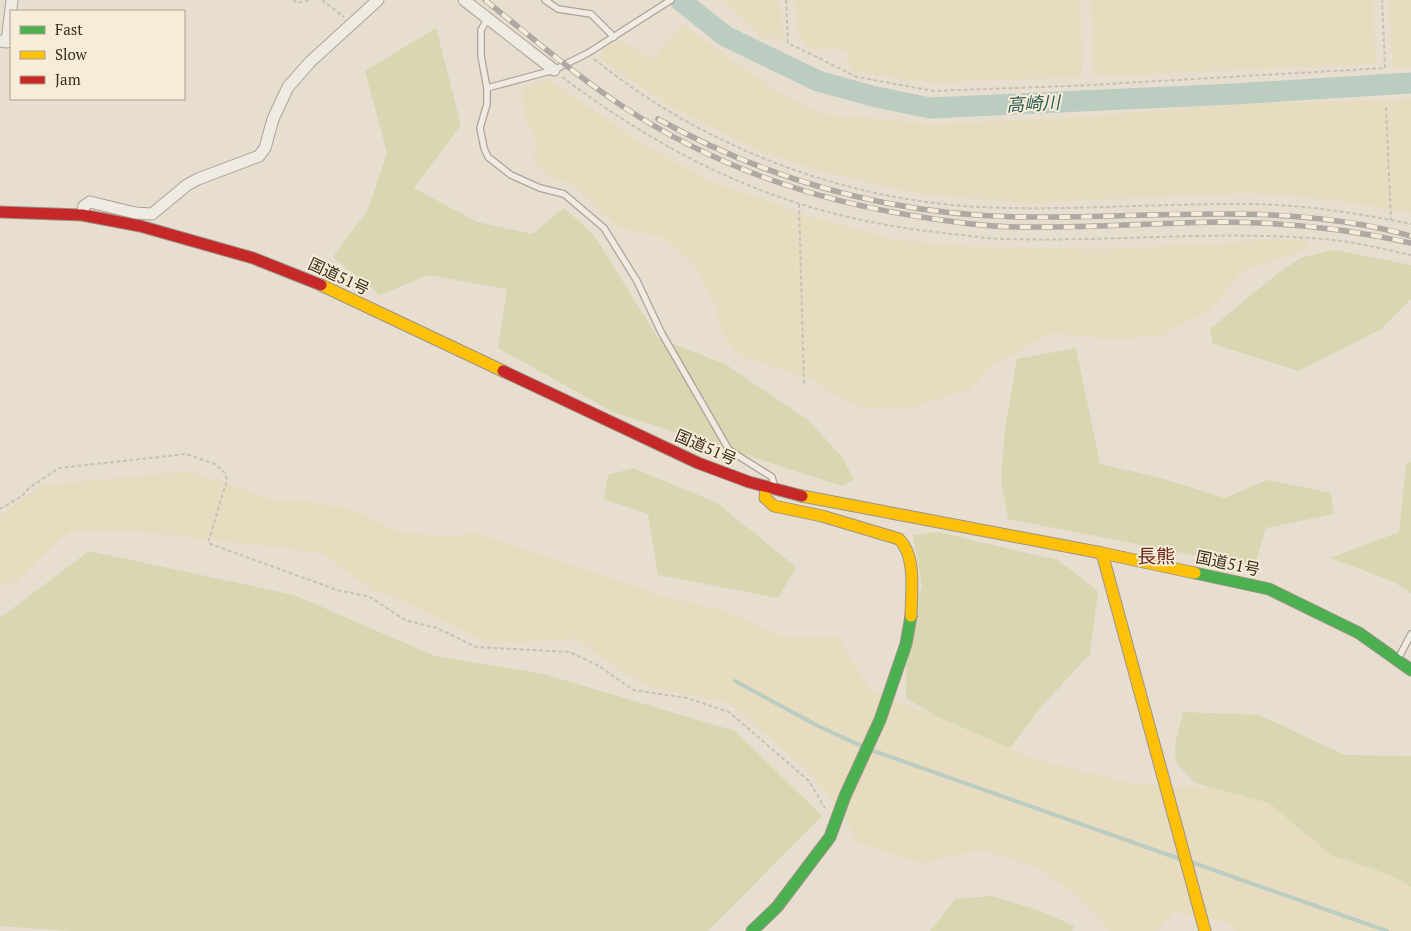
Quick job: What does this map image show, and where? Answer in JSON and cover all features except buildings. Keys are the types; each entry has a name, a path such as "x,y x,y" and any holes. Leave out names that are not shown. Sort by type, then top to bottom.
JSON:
{"main road":[{"name":"国道51号","path":"0,212 82,215 140,226 206,243 303,276 698,463 770,488 813,499 1102,553 1269,589 1359,633 1411,670"},
{"path":"752,931 777,907 809,868 830,837 834,823 880,720 906,644 911,618 910,560 906,546 899,539 822,516 774,506 765,498 770,488"},
{"path":"1102,553 1205,931"}],"street":[{"path":"82,215 84,206 90,202 135,213 152,214 198,179 258,156 265,148 273,119 288,87 310,62 378,0"},
{"path":"464,0 554,70"},
{"path":"0,41 7,42 10,17"}],"lane":[{"path":"545,0 558,9 591,14 614,37"},
{"path":"488,88 554,70 588,53 671,0"},
{"path":"488,18 481,30 481,56 488,88 487,104 480,128 488,157 511,175 540,188 564,194 604,228 637,281 661,332 724,443 733,453 772,477 770,488"},
{"path":"1397,660 1411,634"}],"path":[{"path":"293,0 297,3 309,0"},
{"path":"322,0 351,23"},
{"path":"786,0 788,43 857,78 934,91 1090,85 1385,68 1382,0"},
{"path":"588,53 651,102 735,146 809,175 877,192 978,207 1095,208 1234,204 1287,206 1411,224"},
{"path":"554,70 594,100 672,150 751,188 799,204 870,223 914,231 1005,239 1251,236 1324,239 1411,255"},
{"path":"1386,107 1391,220"},
{"path":"799,204 804,384"},
{"path":"0,509 22,496 29,488 59,468 186,454 215,464 225,473 227,480 208,543 337,590 370,597 405,620 437,628 476,647 570,652 599,666 633,690 687,698 729,712 809,781 834,823"}],"shaded area":[{"path":"722,0 780,0 784,38 764,40"},
{"path":"795,0 1081,0 1082,77 933,83 851,72 846,50 809,49 796,31"},
{"path":"1091,0 1373,0 1376,64 1106,76 1092,74"},
{"path":"1389,0 1411,0 1411,66 1392,68"},
{"path":"682,24 775,90 822,114 932,124 1067,118 1236,104 1411,99 1411,214 1372,206 1314,198 1250,193 1027,203 925,195 826,173 759,151 668,105 599,58 607,46 623,41 652,59"},
{"path":"436,28 461,125 414,188 477,222 532,234 564,208 594,235 658,338 725,364 808,420 842,457 854,480 842,486 613,412 498,348 507,289 428,275 380,295 333,257 368,210 387,153 365,71"},
{"path":"548,79 643,144 710,181 808,216 893,239 954,246 1101,249 1275,239 1306,241 1307,247 1299,253 1241,272 1211,310 1160,336 1112,340 1051,333 992,365 970,389 904,410 858,407 824,388 814,380 741,356 722,334 715,304 695,267 662,237 620,228 572,185 547,176 534,160 536,141 526,120 521,88"},
{"path":"1335,250 1411,265 1411,299 1381,329 1299,371 1213,344 1210,329 1278,273 1301,258"},
{"path":"1076,348 1100,464 1161,478 1225,498 1267,480 1331,493 1334,514 1266,528 1254,567 1008,519 1001,479 1005,429 1017,359"},
{"path":"1411,462 1411,593 1394,582 1331,558 1399,532 1406,465"},
{"path":"633,468 717,503 796,567 778,598 658,575 648,514 604,499 608,475"},
{"path":"191,471 269,499 303,501 351,509 399,532 450,537 474,532 662,596 720,609 784,637 837,636 872,692 983,734 1030,758 1134,784 1207,787 1269,803 1331,855 1391,875 1411,887 1411,931 1236,931 1227,923 1175,912 1158,931 1109,931 1079,897 1038,868 982,850 923,863 857,842 846,819 811,774 729,703 652,688 621,671 576,639 489,644 405,602 374,592 321,553 153,533 71,530 15,583 0,584 0,515 43,485"},
{"path":"938,532 1058,560 1098,591 1090,654 1042,706 1010,748 938,717 906,698 907,623 922,587 913,535"},
{"path":"89,551 294,595 435,656 544,674 735,731 822,816 708,931 70,931 0,926 0,618"},
{"path":"1183,712 1259,715 1345,755 1411,756 1411,887 1391,875 1331,855 1269,803 1195,783 1176,763 1175,745"},
{"path":"992,896 1038,910 1074,926 1072,931 930,931 955,899"}],"waterway":[{"name":"高崎川","path":"680,0 725,36 818,81 876,97 930,108 1234,94 1411,83"},
{"path":"735,681 818,726 864,747"},
{"path":"871,750 1180,859"},
{"path":"1191,862 1387,931"}],"railway":[{"path":"485,0 587,81 622,106 657,127 729,163 804,191 882,210 996,226 1070,227 1243,222 1340,230 1411,243"},
{"path":"658,119 701,141 788,177 879,201 926,210 973,215 1021,217 1168,214 1266,215 1315,218 1363,225 1411,236"}],"traffic: fast":[{"path":"1195,573 1269,589 1359,633 1411,670"},
{"path":"752,931 777,907 830,837 845,796 880,720 906,644 911,616"}],"traffic: slow":[{"path":"321,285 503,371"},
{"path":"766,487 765,498 774,506 822,516 899,539 905,546 911,565 911,616"},
{"path":"802,496 1102,553 1195,573"},
{"path":"1102,553 1205,931"}],"traffic: jam":[{"path":"0,212 82,215 140,226 253,258 321,285"},
{"path":"503,371 698,463 749,482 802,496"}],"district":[{"name":"長熊","path":"1156,555"}]}
